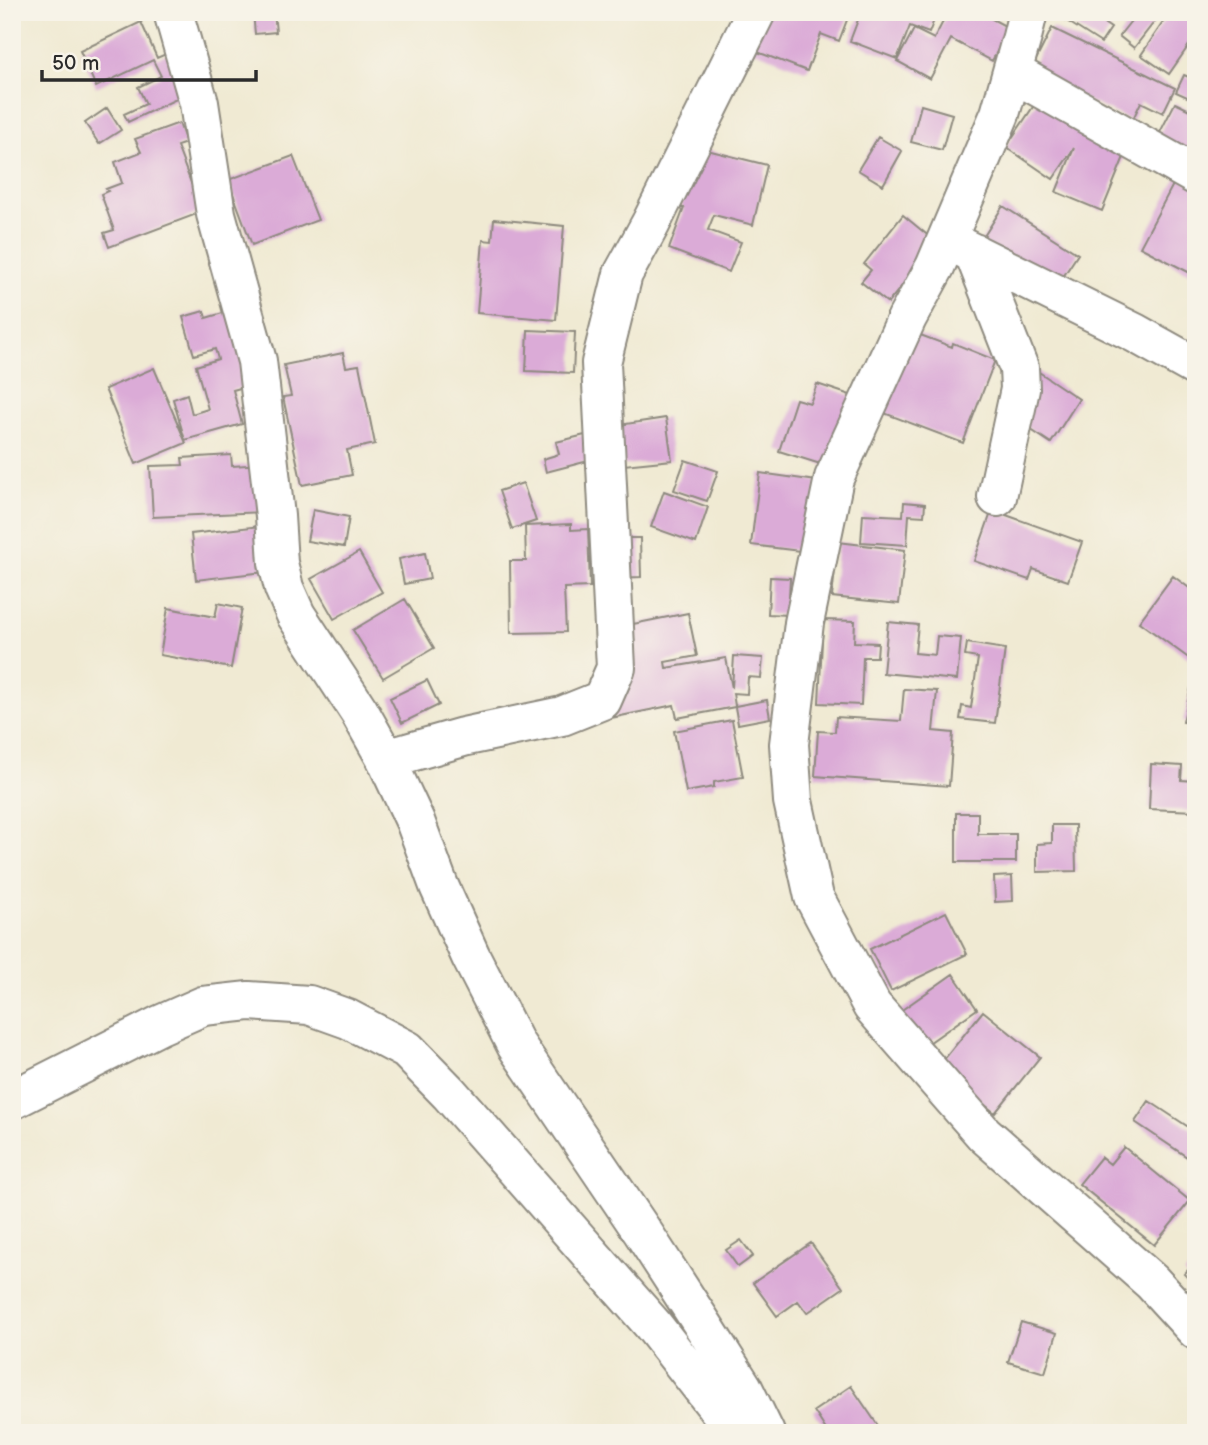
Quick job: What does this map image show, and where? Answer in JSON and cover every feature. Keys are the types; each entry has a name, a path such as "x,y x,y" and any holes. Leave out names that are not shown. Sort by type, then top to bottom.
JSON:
{"street":[{"path":"173,12 199,103 216,214 257,361 278,563 284,588 296,615 359,711 386,759 415,821 439,886 471,957 516,1045 710,1336 743,1388 765,1433"},
{"path":"386,759 463,737 562,716 602,700 616,668 601,363 623,274 756,12"},
{"path":"1028,12 1023,37 960,246 935,267 907,318 834,478 804,623 789,744 793,801 814,897 872,1006 984,1134 1152,1282 1196,1330"},
{"path":"1012,72 1195,175"},
{"path":"960,246 1196,366"},
{"path":"960,246 1019,368 1020,389 997,497"},
{"path":"12,1100 203,1006 248,1001 309,1005 348,1019 407,1050 441,1084 652,1324 731,1425 752,1433"}],"building":[{"path":"253,12 274,12 276,32 255,34"},
{"path":"761,12 850,12 839,41 821,34 807,71 747,48"},
{"path":"861,12 937,12 929,33 910,26 897,59 850,41"},
{"path":"948,12 979,12 1009,28 992,61 951,39 930,79 897,61 914,29 934,39"},
{"path":"1061,12 1087,12 1111,28 1101,43 1059,16"},
{"path":"1138,12 1162,12 1134,48 1119,36"},
{"path":"1170,12 1196,12 1196,35 1169,74 1141,55"},
{"path":"141,22 157,58 168,53 187,94 128,122 124,114 146,104 138,87 161,76 153,60 96,87 80,51"},
{"path":"1052,28 1175,88 1163,113 1141,102 1132,121 1029,74"},
{"path":"1184,75 1196,80 1196,101 1176,92"},
{"path":"1037,101 1085,133 1083,135 1126,152 1102,211 1056,192 1074,148 1053,179 1006,147"},
{"path":"1175,103 1196,113 1196,146 1187,163 1153,146"},
{"path":"921,105 952,114 942,150 911,142"},
{"path":"107,108 121,130 99,144 85,123"},
{"path":"179,123 186,143 177,146 202,212 109,247 104,233 114,230 101,194 108,191 106,189 122,183 115,162 141,152 135,139"},
{"path":"878,137 902,151 883,185 858,170"},
{"path":"695,147 767,165 753,225 714,215 708,230 741,242 729,272 669,249 684,208 681,208"},
{"path":"293,156 318,220 252,245 228,180"},
{"path":"1177,177 1196,187 1196,276 1140,247"},
{"path":"1003,206 1078,254 1055,289 981,241"},
{"path":"903,215 937,243 888,303 861,282 871,270 864,264"},
{"path":"494,219 564,226 556,320 477,313 483,240 492,241"},
{"path":"236,309 258,383 233,390 242,424 185,440 173,399 187,394 192,414 208,409 196,366 218,359 215,349 194,355 183,317 204,311 206,318"},
{"path":"528,330 575,332 573,373 526,371"},
{"path":"915,333 952,347 953,343 995,360 963,443 884,413"},
{"path":"343,353 346,367 359,365 375,444 347,450 352,475 302,485 283,397 291,396 284,365"},
{"path":"154,368 186,443 136,464 105,389"},
{"path":"1036,370 1079,399 1051,443 1007,414"},
{"path":"817,384 853,396 830,467 779,451 796,399 810,403"},
{"path":"666,418 672,460 624,465 619,425"},
{"path":"585,435 592,460 546,472 543,459 559,454 556,442"},
{"path":"231,455 232,466 263,464 265,512 153,517 150,466 183,465 182,458"},
{"path":"685,460 718,471 707,501 674,490"},
{"path":"760,473 817,481 808,552 751,545"},
{"path":"523,483 536,521 512,529 499,491"},
{"path":"664,491 708,507 696,543 651,527"},
{"path":"904,502 925,504 924,516 909,515 907,545 861,542 863,514 903,516"},
{"path":"313,510 349,517 344,547 307,541"},
{"path":"992,510 1082,542 1068,581 1033,569 1029,580 974,561"},
{"path":"571,524 571,530 588,529 590,587 564,588 566,632 511,633 510,561 526,561 525,526"},
{"path":"260,526 265,572 196,580 191,534"},
{"path":"629,538 640,538 641,577 614,578"},
{"path":"838,542 905,550 899,604 832,597"},
{"path":"359,552 382,592 334,619 311,579"},
{"path":"425,553 430,579 404,584 399,559"},
{"path":"1173,576 1196,593 1194,662 1139,622"},
{"path":"770,577 790,578 788,615 768,614"},
{"path":"405,599 434,648 383,678 353,630"},
{"path":"218,603 242,608 231,668 160,655 168,608 215,617"},
{"path":"688,613 697,656 665,662 666,668 726,658 732,688 734,656 763,658 761,678 748,677 747,694 733,693 735,706 767,700 770,718 738,724 735,707 677,718 674,705 611,718 602,672 608,629"},
{"path":"823,620 855,621 854,642 878,643 877,657 863,657 861,705 819,703"},
{"path":"888,622 918,625 915,653 935,655 937,636 961,638 957,680 883,673"},
{"path":"967,643 1005,649 995,723 960,719 962,706 971,708 978,658 965,656"},
{"path":"1196,670 1196,724 1183,722"},
{"path":"427,680 439,705 402,723 390,698"},
{"path":"904,689 937,691 933,731 953,733 949,786 815,776 818,731 835,732 836,717 901,721"},
{"path":"732,720 743,777 714,782 714,787 686,792 674,731"},
{"path":"1151,764 1182,766 1181,780 1196,781 1196,811 1149,809"},
{"path":"956,813 978,813 978,834 1016,834 1016,862 956,862"},
{"path":"1052,825 1075,825 1076,871 1037,872 1037,844 1052,843"},
{"path":"1012,876 1013,901 995,902 994,877"},
{"path":"946,912 967,954 891,991 870,949"},
{"path":"953,974 977,1009 923,1047 899,1012"},
{"path":"983,1011 1040,1057 995,1113 938,1067"},
{"path":"1149,1101 1196,1132 1196,1163 1135,1122"},
{"path":"1124,1147 1190,1201 1154,1245 1079,1184 1101,1157 1110,1164"},
{"path":"741,1240 753,1256 738,1267 726,1250"},
{"path":"811,1243 843,1288 807,1313 798,1301 777,1316 753,1283"},
{"path":"1196,1262 1196,1286 1184,1274"},
{"path":"1021,1322 1057,1333 1045,1373 1008,1362"},
{"path":"851,1386 883,1433 828,1433 814,1411"}]}
